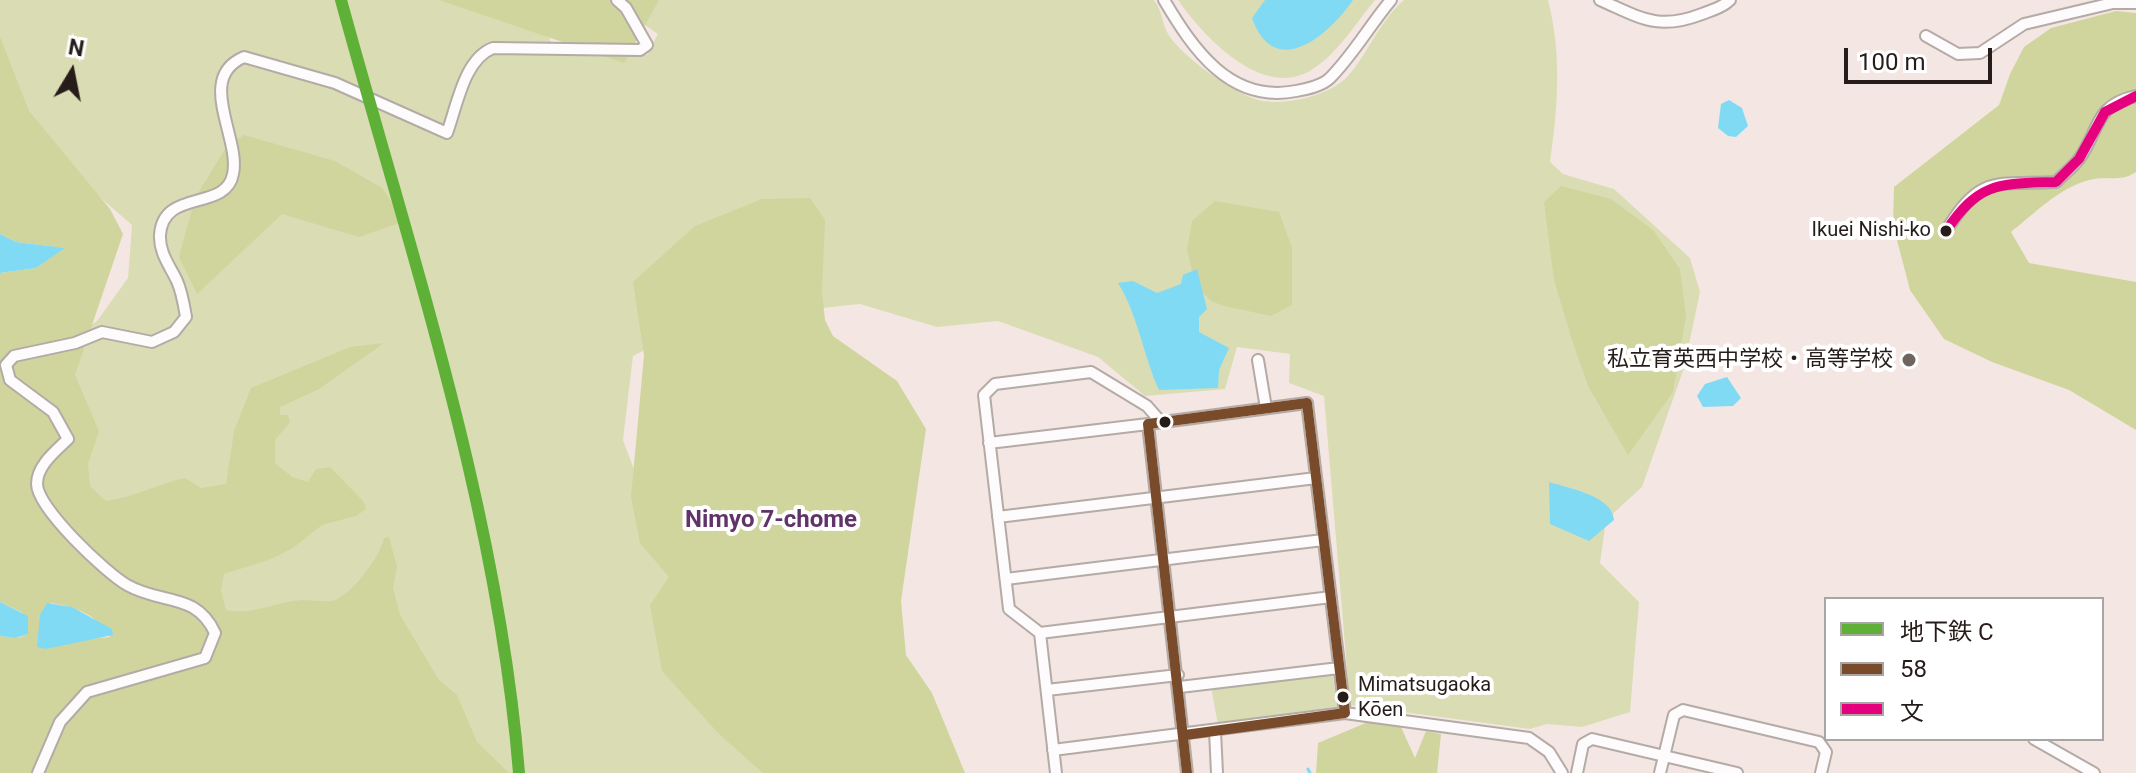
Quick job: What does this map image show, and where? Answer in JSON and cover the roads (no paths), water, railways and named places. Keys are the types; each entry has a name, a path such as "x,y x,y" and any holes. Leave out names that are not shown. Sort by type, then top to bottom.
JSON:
{"street":[{"path":"38,773 60,722 87,692 205,658 215,633 206,615 196,606 151,596 125,584 59,522 41,499 37,485 41,468 68,439 53,412 10,380 6,365 14,356 75,343 102,332 152,342 174,332 181,324 186,317 182,294 164,256 159,236 167,215 175,207 221,193 232,179 236,158 223,113 223,75 234,61 244,57 335,83 447,133 468,76 483,52 493,48 640,50 647,45 626,8 617,0"},
{"path":"1164,0 1183,35 1204,57 1241,86 1270,94 1311,88 1328,81 1391,0"},
{"path":"1600,0 1662,24 1682,22 1724,6 1730,0"},
{"path":"1926,36 1958,54 1980,53 2024,24 2113,3 2136,3"},
{"path":"1946,231 1964,201 1981,188 2056,182 2080,158 2094,125 2115,101 2136,96"},
{"path":"1258,360 1266,408"},
{"path":"1161,422 1147,406 1091,372 995,384 984,395 1009,609 1040,633 1331,597"},
{"path":"989,443 1307,403 1345,713"},
{"path":"1148,424 1180,687 1187,773"},
{"path":"998,517 1316,478"},
{"path":"1006,579 1323,540"},
{"path":"1040,633 1056,773"},
{"path":"1180,687 1339,668"},
{"path":"1047,690 1178,675"},
{"path":"1660,773 1674,715 1683,710 1819,742 1826,752 1821,773"},
{"path":"1053,750 1345,713 1529,738 1549,752 1562,773"},
{"path":"1215,731 1217,773"},
{"path":"1577,773 1583,744 1592,739 1737,773"},
{"path":"2038,741 2094,773"}],"water":[{"path":"1265,0 1353,0 1317,38 1288,50 1274,47 1262,37 1252,18"},
{"path":"1729,100 1742,108 1748,126 1736,137 1728,136 1718,128 1721,104"},
{"path":"0,234 16,242 65,248 36,268 0,273"},
{"path":"1197,269 1207,309 1199,317 1199,332 1229,348 1219,370 1218,388 1159,390 1131,308 1118,283 1133,281 1157,293 1181,284 1183,275"},
{"path":"1727,377 1741,398 1733,406 1703,407 1697,396 1705,384"},
{"path":"1549,482 1598,499 1612,512 1614,520 1589,541 1550,524"},
{"path":"0,602 28,616 28,634 16,638 0,636"},
{"path":"47,603 72,607 112,629 113,635 46,649 37,647 40,615"}],"waterway":[{"path":"1308,769 1310,773"}],"metro line":[{"name":"C","path":"341,0 422,287 472,480 508,675 519,773"}],"place":[{"name":"Ikuei Nishi-ko","path":"1946,231"},
{"name":"私立育英西中学校・高等学校","path":"1909,360"},
{"name":"Mimatsugaoka Kōen","path":"1343,697"}],"district":[{"name":"Nimyo 7-chome","path":"771,521"}]}
